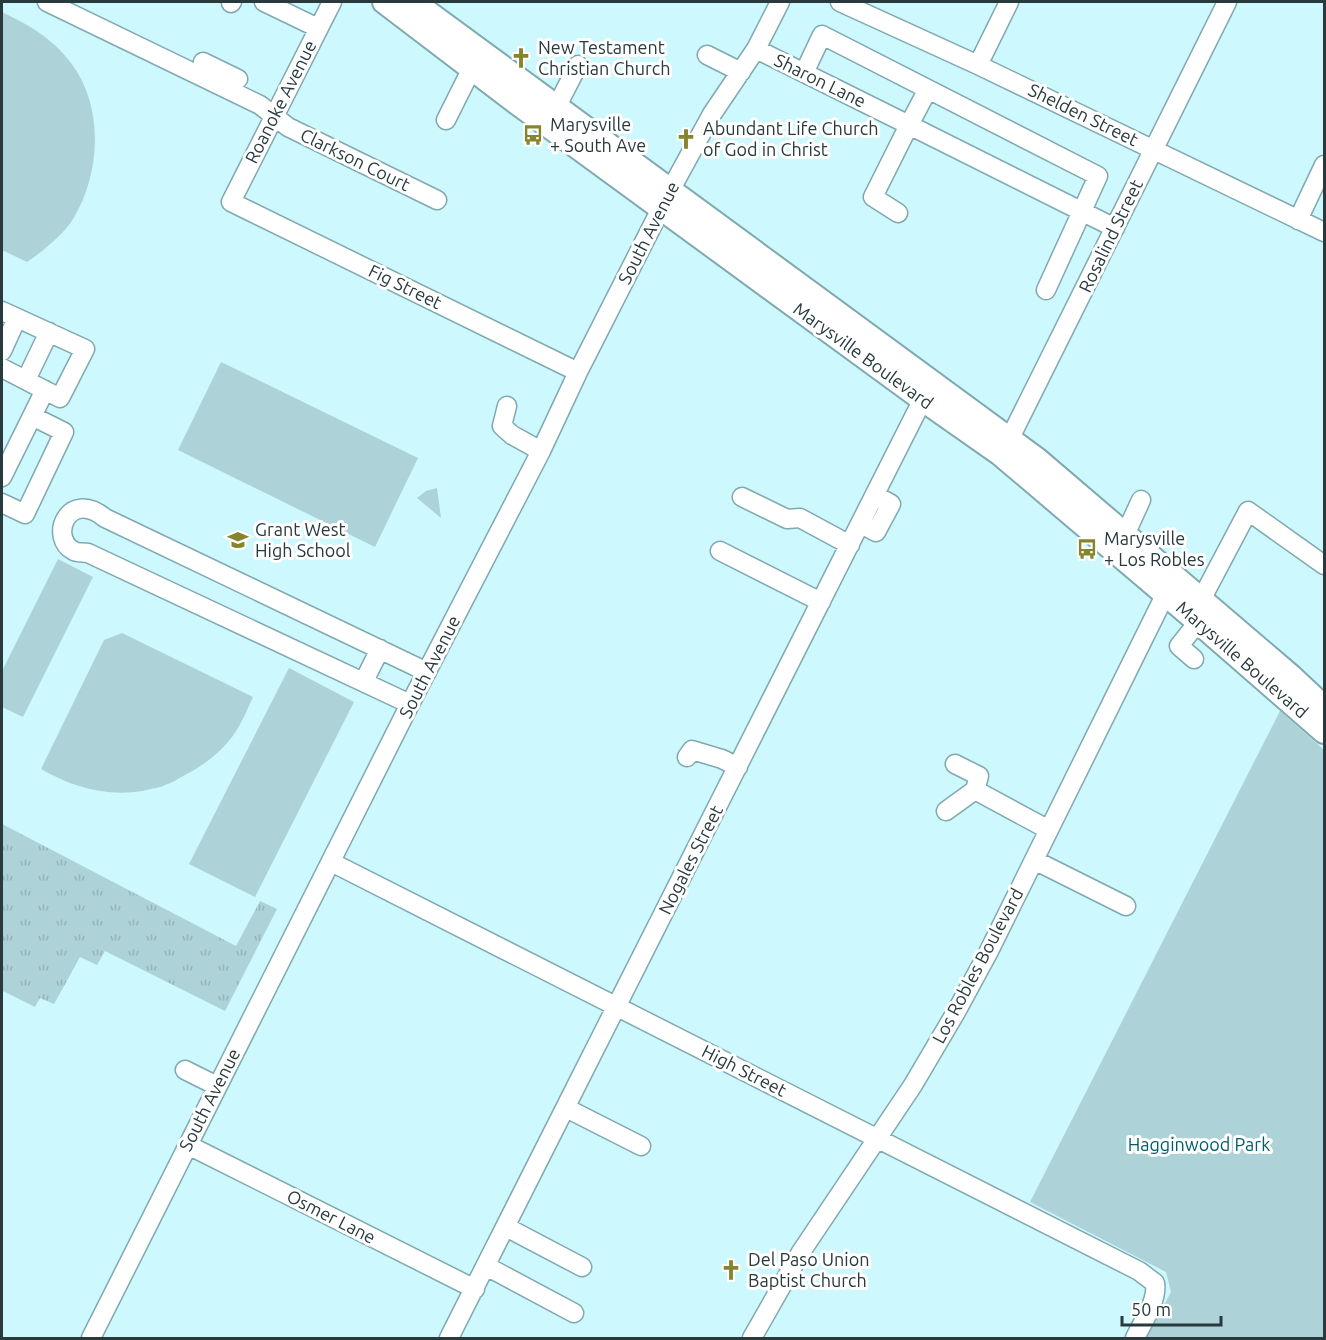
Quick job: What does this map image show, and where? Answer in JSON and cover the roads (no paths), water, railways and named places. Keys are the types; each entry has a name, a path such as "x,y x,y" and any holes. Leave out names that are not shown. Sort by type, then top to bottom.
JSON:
{"main road":[{"name":"Marysville Boulevard","path":"384,2 472,68 807,289 928,391 1005,446 1170,585 1291,676 1324,706"},
{"name":"Marysville Boulevard","path":"414,2 556,106 666,198 748,272 844,342 928,391"},
{"path":"748,272 759,270 785,287 797,291 807,289 810,299 840,330 844,342"},
{"name":"Marysville Boulevard","path":"1005,446 1037,459 1125,535 1170,585"},
{"name":"Marysville Boulevard","path":"1199,606 1324,732"}],"street":[{"name":"Clarkson Court","path":"47,2 260,105 288,127 437,201"},
{"name":"South Avenue","path":"92,1338 427,672 541,451 578,372 666,198 712,114 756,49 780,2"},
{"name":"Shelden Street","path":"840,2 978,65 1324,232"},
{"path":"978,65 1009,2"},
{"name":"Rosalind Street","path":"1005,446 1227,2"},
{"path":"268,9 318,28"},
{"name":"Roanoke Avenue","path":"231,202 318,28 333,11"},
{"path":"804,73 822,35 1098,176 1046,290"},
{"name":"Sharon Lane","path":"756,49 1115,228"},
{"path":"707,55 741,72"},
{"path":"203,62 238,79"},
{"path":"556,106 578,66"},
{"path":"446,120 472,68"},
{"path":"898,213 873,197 928,89"},
{"path":"1298,219 1324,165"},
{"name":"Fig Street","path":"231,202 578,372"},
{"path":"2,351 9,314 85,349 60,398 2,368"},
{"path":"26,380 49,333"},
{"path":"2,477 45,390"},
{"name":"Nogales Street","path":"449,1338 506,1227 530,1189 566,1108 850,545 868,528 883,500 928,391"},
{"path":"507,406 502,426 512,435 541,451"},
{"path":"2,503 25,514 64,432 32,416"},
{"path":"742,497 787,519 800,518 850,545"},
{"path":"1125,535 1141,500"},
{"path":"411,704 88,553 74,551 66,544 63,534 63,524 68,514 77,508 96,510 105,518 427,672"},
{"path":"1194,659 1179,646 1248,511 1324,565"},
{"path":"1199,606 1222,540"},
{"path":"720,551 821,602"},
{"name":"Los Robles Boulevard","path":"753,1338 760,1307 790,1254 849,1179 913,1085 956,1012 1049,830 1110,687 1170,585"},
{"path":"364,681 380,650"},
{"path":"687,757 692,750 722,759 738,767"},
{"path":"946,811 975,790 979,776 955,764"},
{"path":"975,790 1049,830"},
{"path":"1034,860 1126,906"},
{"name":"High Street","path":"331,862 1139,1271 1155,1283 1156,1291 1155,1299 1135,1338"},
{"path":"185,1070 218,1086"},
{"path":"566,1108 641,1146"},
{"name":"Osmer Lane","path":"188,1145 475,1289"},
{"path":"506,1227 582,1268"},
{"path":"486,1266 574,1313"}],"place":[{"name":"New Testament Christian Church","path":"521,58"},
{"name":"Marysville + South Ave","path":"533,135"},
{"name":"Abundant Life Church of God in Christ","path":"686,139"},
{"name":"Grant West High School","path":"238,540"},
{"name":"Marysville + Los Robles","path":"1087,549"},
{"name":"Del Paso Union Baptist Church","path":"731,1270"}],"park label":[{"name":"Hagginwood Park","path":"1199,1145"}]}
